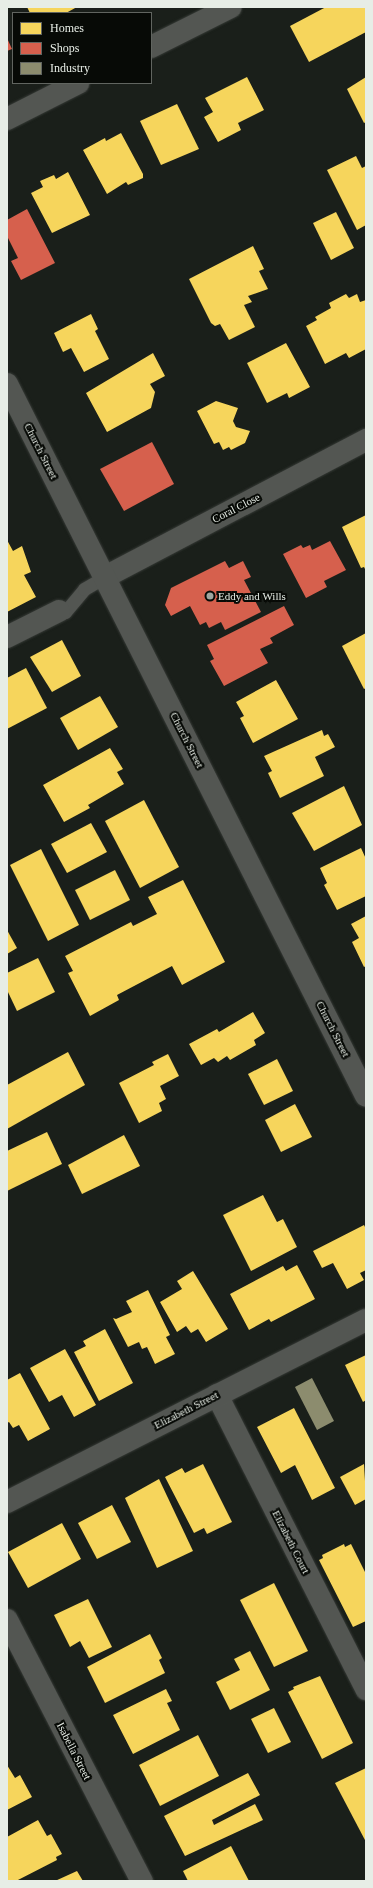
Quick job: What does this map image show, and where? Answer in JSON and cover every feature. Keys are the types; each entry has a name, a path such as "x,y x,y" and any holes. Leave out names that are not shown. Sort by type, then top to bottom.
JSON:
{"street":[{"path":"152,46 231,7"},
{"path":"7,119 76,84"},
{"name":"Church Street","path":"7,384 366,1096"},
{"name":"Coral Close","path":"105,576 366,440"},
{"path":"7,637 59,611"},
{"name":"Elizabeth Street","path":"7,1502 366,1320"},
{"name":"Elizabeth Court","path":"217,1395 366,1689"},
{"name":"Isabella Street","path":"7,1620 142,1881"}],"lane":[{"path":"59,611 65,612 84,589 105,576"}],"building: Homes":[{"path":"27,7 77,7 68,12 30,12"},
{"path":"326,7 366,7 366,32 309,62 290,26"},
{"path":"247,77 264,110 238,123 241,130 218,142 204,117 213,112 205,98"},
{"path":"366,77 366,122 364,123 347,89"},
{"path":"177,104 199,149 161,165 140,121"},
{"path":"121,133 143,174 143,178 128,185 126,182 107,194 83,150 105,138 106,141"},
{"path":"356,156 362,168 366,166 366,225 357,230 327,170"},
{"path":"68,172 90,215 52,233 31,193 43,187 40,181 54,175 56,179"},
{"path":"336,212 354,248 331,260 313,223"},
{"path":"253,246 264,269 259,271 268,289 248,296 252,302 244,305 255,327 229,340 220,324 215,326 211,323 189,279"},
{"path":"346,294 349,298 357,294 360,302 366,300 366,349 349,358 346,353 325,364 306,326 317,320 315,317 331,308 329,303"},
{"path":"91,314 98,329 95,331 109,359 84,372 71,348 63,352 54,333"},
{"path":"286,343 310,387 289,398 287,393 267,403 247,363"},
{"path":"153,353 165,376 150,384 155,392 151,408 107,432 86,393"},
{"path":"216,401 238,408 233,421 236,427 250,431 245,443 231,450 229,447 223,450 219,442 214,444 197,411"},
{"path":"366,515 366,571 364,567 361,568 342,527"},
{"path":"7,540 13,551 22,546 31,572 24,575 36,597 7,612"},
{"path":"366,633 366,688 364,689 342,646"},
{"path":"62,640 81,676 52,692 30,657"},
{"path":"26,668 47,708 7,729 7,678"},
{"path":"276,680 298,719 253,743 240,718 244,716 236,702"},
{"path":"100,696 118,727 78,750 60,718"},
{"path":"322,730 324,736 328,734 335,747 315,757 324,776 280,798 268,773 272,771 264,756"},
{"path":"110,748 123,769 117,772 124,784 88,805 90,808 64,822 43,785"},
{"path":"344,786 362,825 314,851 292,813"},
{"path":"144,800 179,867 140,888 105,821"},
{"path":"91,823 107,852 67,873 51,844"},
{"path":"361,848 366,859 366,896 337,910 324,885 327,883 320,868"},
{"path":"41,849 79,925 48,941 10,865"},
{"path":"115,870 130,900 90,920 75,890"},
{"path":"183,880 225,962 182,985 172,966 117,995 119,1000 90,1016 68,973 73,971 65,956 131,922 133,926 157,914 148,897"},
{"path":"366,916 366,966 364,967 352,942 359,938 351,924"},
{"path":"7,930 17,948 7,954"},
{"path":"38,958 55,992 17,1011 7,990 7,973"},
{"path":"253,1012 265,1033 254,1040 256,1045 230,1060 227,1056 218,1062 214,1058 201,1065 189,1044 217,1029 219,1032"},
{"path":"68,1052 85,1085 7,1129 7,1085"},
{"path":"168,1054 179,1076 160,1086 166,1099 159,1103 162,1111 139,1123 119,1083 154,1065 152,1062"},
{"path":"277,1059 293,1091 264,1105 248,1074"},
{"path":"295,1104 312,1137 281,1152 265,1120"},
{"path":"47,1132 62,1164 7,1191 7,1151"},
{"path":"124,1135 140,1166 82,1194 68,1165"},
{"path":"263,1195 277,1222 283,1219 297,1247 251,1271 223,1215"},
{"path":"364,1225 366,1229 366,1270 360,1273 364,1280 347,1289 333,1263 322,1268 313,1251"},
{"path":"297,1265 315,1299 271,1322 269,1319 249,1330 230,1294 283,1266 286,1271"},
{"path":"193,1271 228,1329 206,1342 198,1329 191,1333 186,1326 177,1332 160,1302 182,1289 177,1281"},
{"path":"148,1290 170,1335 166,1337 175,1354 155,1364 147,1347 142,1349 139,1342 128,1347 113,1318 116,1319 132,1312 126,1301"},
{"path":"105,1329 133,1383 99,1401 74,1352 86,1346 83,1341"},
{"path":"65,1349 96,1405 74,1417 62,1395 49,1402 30,1368"},
{"path":"366,1355 366,1400 363,1402 345,1365"},
{"path":"20,1373 50,1429 28,1441 19,1425 13,1428 9,1422 7,1423 7,1380"},
{"path":"294,1408 335,1488 312,1500 295,1465 281,1473 257,1427"},
{"path":"203,1464 232,1522 207,1534 204,1528 194,1533 165,1477 182,1468 185,1473"},
{"path":"364,1464 366,1499 355,1505 340,1477"},
{"path":"159,1479 193,1551 157,1568 125,1498"},
{"path":"112,1505 131,1542 97,1559 78,1523"},
{"path":"62,1523 81,1559 28,1588 8,1552"},
{"path":"344,1544 345,1547 351,1544 366,1574 366,1621 353,1627 319,1560 323,1558 322,1555"},
{"path":"274,1583 308,1651 274,1667 240,1600"},
{"path":"88,1599 112,1647 89,1658 80,1641 70,1647 54,1615"},
{"path":"150,1634 162,1658 159,1660 165,1673 105,1703 87,1667"},
{"path":"250,1651 270,1690 230,1710 216,1682 240,1670 234,1659"},
{"path":"320,1676 353,1743 322,1759 288,1692 294,1689 293,1687"},
{"path":"166,1689 172,1701 167,1703 180,1730 133,1754 113,1715"},
{"path":"274,1708 291,1742 268,1753 251,1719"},
{"path":"198,1735 219,1776 160,1806 139,1765"},
{"path":"7,1765 15,1778 20,1775 32,1797 7,1810"},
{"path":"366,1768 366,1842 335,1783"},
{"path":"248,1773 260,1795 212,1820 214,1825 255,1804 263,1820 185,1856 164,1816"},
{"path":"38,1820 47,1836 51,1834 62,1854 56,1857 57,1860 16,1881 7,1881 7,1837"},
{"path":"231,1846 249,1881 188,1881 183,1871"},
{"path":"77,1871 83,1881 55,1881"}],"building: Shops":[{"path":"7,38 12,49 7,51"},
{"path":"27,209 55,263 21,280 11,261 18,258 7,236 7,220"},
{"path":"152,442 174,484 124,511 100,469"},
{"path":"330,541 346,570 324,581 327,587 306,598 283,554 301,545 303,548 310,545 312,550"},
{"name":"Eddy and Wills","path":"225,561 229,568 243,561 251,577 244,580 261,612 225,630 221,622 209,628 206,622 200,625 190,606 171,616 165,605 171,588"},
{"path":"284,606 294,625 270,638 273,643 260,649 268,663 224,686 210,661 214,659 207,645"}],"building: Industry":[{"path":"312,1378 334,1421 317,1430 295,1387"}],"place":[{"name":"Eddy and Wills","path":"210,596"}]}
